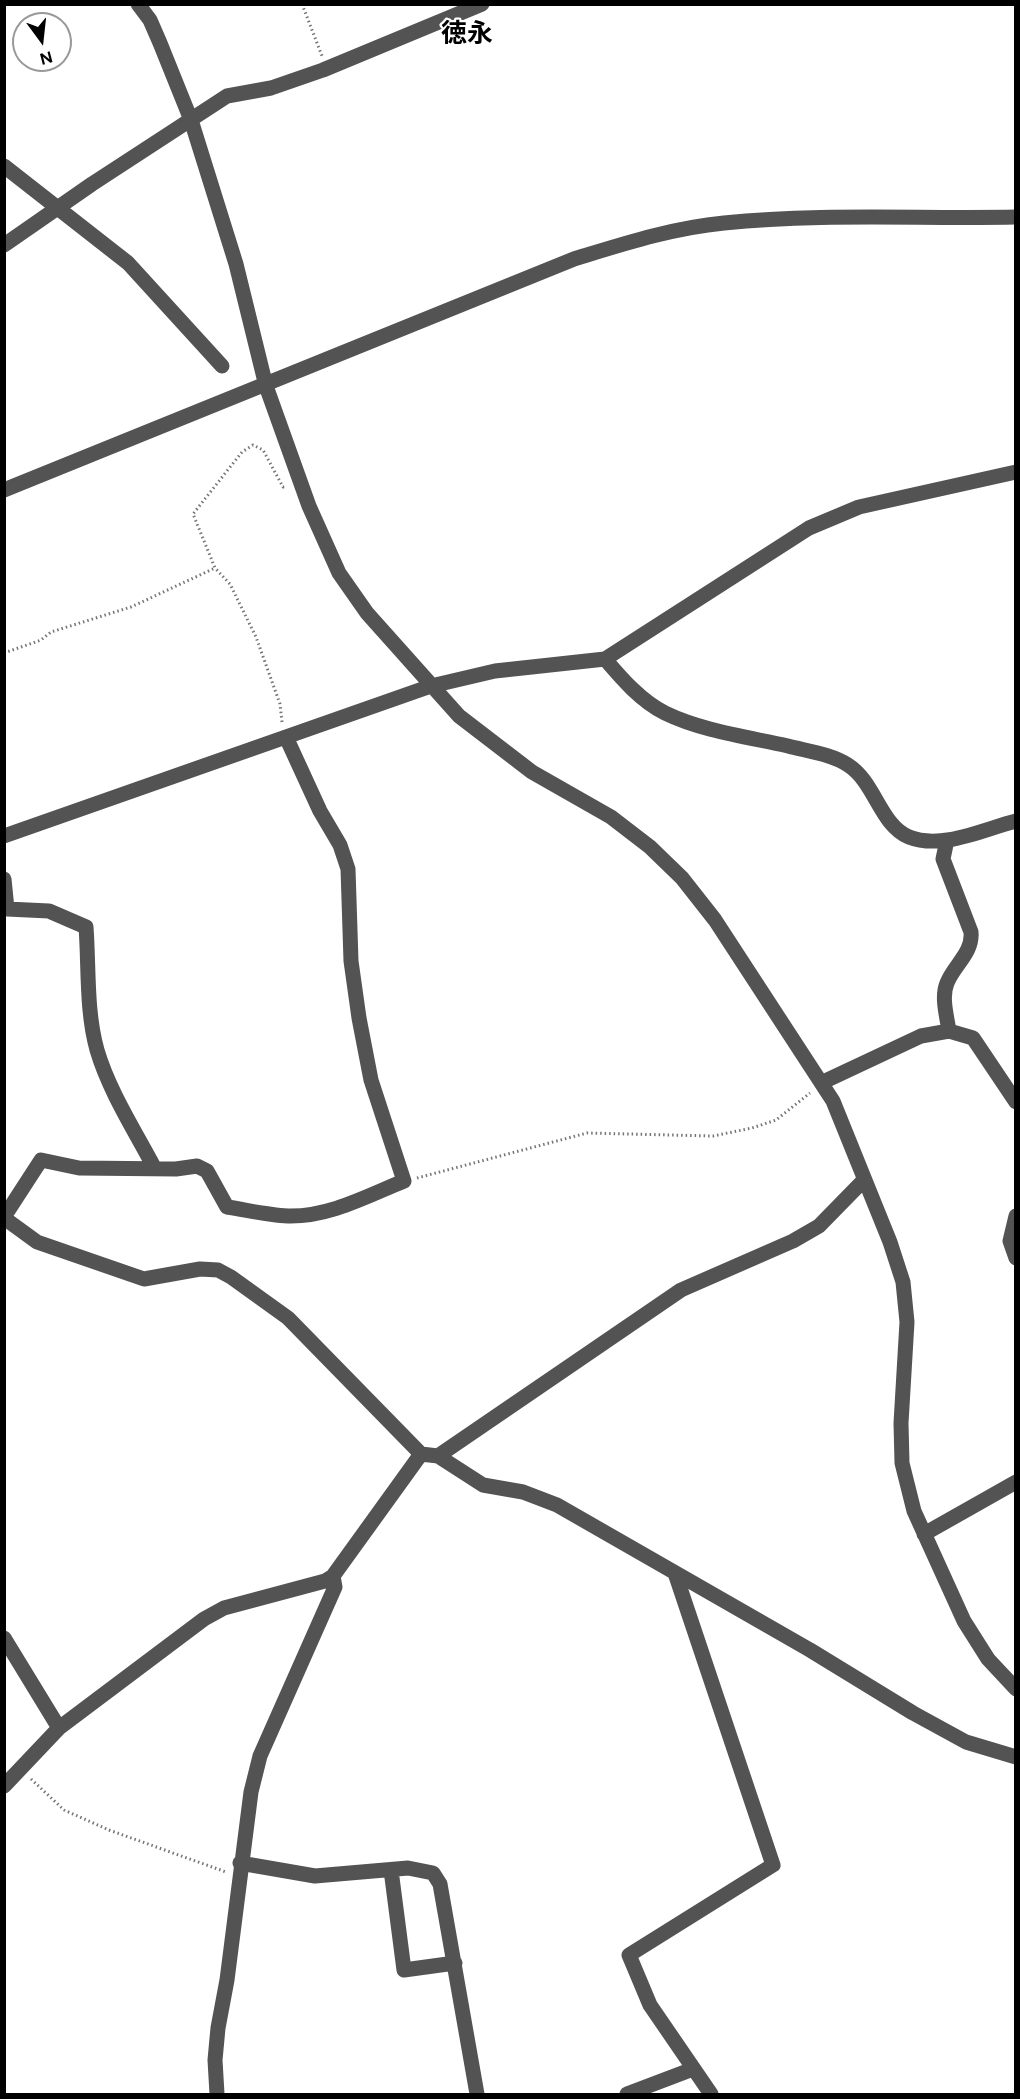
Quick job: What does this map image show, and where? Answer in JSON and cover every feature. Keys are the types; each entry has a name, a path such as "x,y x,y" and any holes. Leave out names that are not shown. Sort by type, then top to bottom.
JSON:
{"street":[{"path":"138,4 150,20 191,120 236,264 266,386 300,482 339,573 367,613 459,716 532,772 611,817 650,847 682,878 715,920 823,1082 903,1282 907,1322 901,1423 902,1463 914,1510 964,1621 988,1659 1016,1689"},
{"path":"4,245 227,96 271,88 326,69 482,4"},
{"path":"4,166 128,263 222,366"},
{"path":"4,490 266,386 574,259 644,237 723,223 816,219 1016,217"},
{"path":"4,836 432,686 495,670 605,659 809,528 860,507 1016,472"},
{"path":"605,659 626,685 664,713 699,725 828,756 849,765 864,780 897,829 910,837 928,841 947,840 1016,821"},
{"path":"286,737 320,811 340,845 348,869 351,961 359,1018 371,1080 404,1181 338,1208 313,1214 287,1216 227,1207 207,1171 197,1166 155,1169 79,1168 41,1160 4,1217 37,1242 144,1279 200,1269 218,1270 288,1318 421,1454 438,1456 483,1485 523,1492 557,1505 966,1742 1016,1757"},
{"path":"947,840 943,859 971,932 972,941 947,983 945,996 949,1031"},
{"path":"4,879 7,909 49,911 87,927 92,1024 97,1048 104,1071 155,1169"},
{"path":"823,1082 921,1036 949,1031 973,1038 1016,1102"},
{"path":"438,1456 681,1290 793,1241 819,1226 864,1180"},
{"path":"1016,1216 1010,1241 1016,1258"},
{"path":"4,1786 59,1728 156,1652 204,1619 224,1608 325,1581 333,1576 421,1454"},
{"path":"924,1534 1016,1482"},
{"path":"675,1573 773,1865 629,1955 651,2005 711,2094"},
{"path":"217,2094 215,2060 218,2028 227,1980 250,1792 260,1756 335,1587 333,1576"},
{"path":"4,1638 59,1728"},
{"path":"240,1870 315,1876 408,1868 433,1873 440,1884 477,2094"},
{"path":"392,1870 404,1970 455,1963"},
{"path":"627,2094 693,2069"}],"path":[{"path":"302,4 326,69"},
{"path":"286,737 280,704 256,637 230,584 215,568 194,514 242,452 253,445 262,450 283,487 300,482"},
{"path":"4,653 41,640 51,632 131,607 215,568"},
{"path":"404,1181 587,1133 713,1136 752,1128 776,1120 823,1082"},
{"path":"20,1770 64,1810 109,1830 240,1870"}],"district":[{"name":"徳永","path":"467,34"}]}
